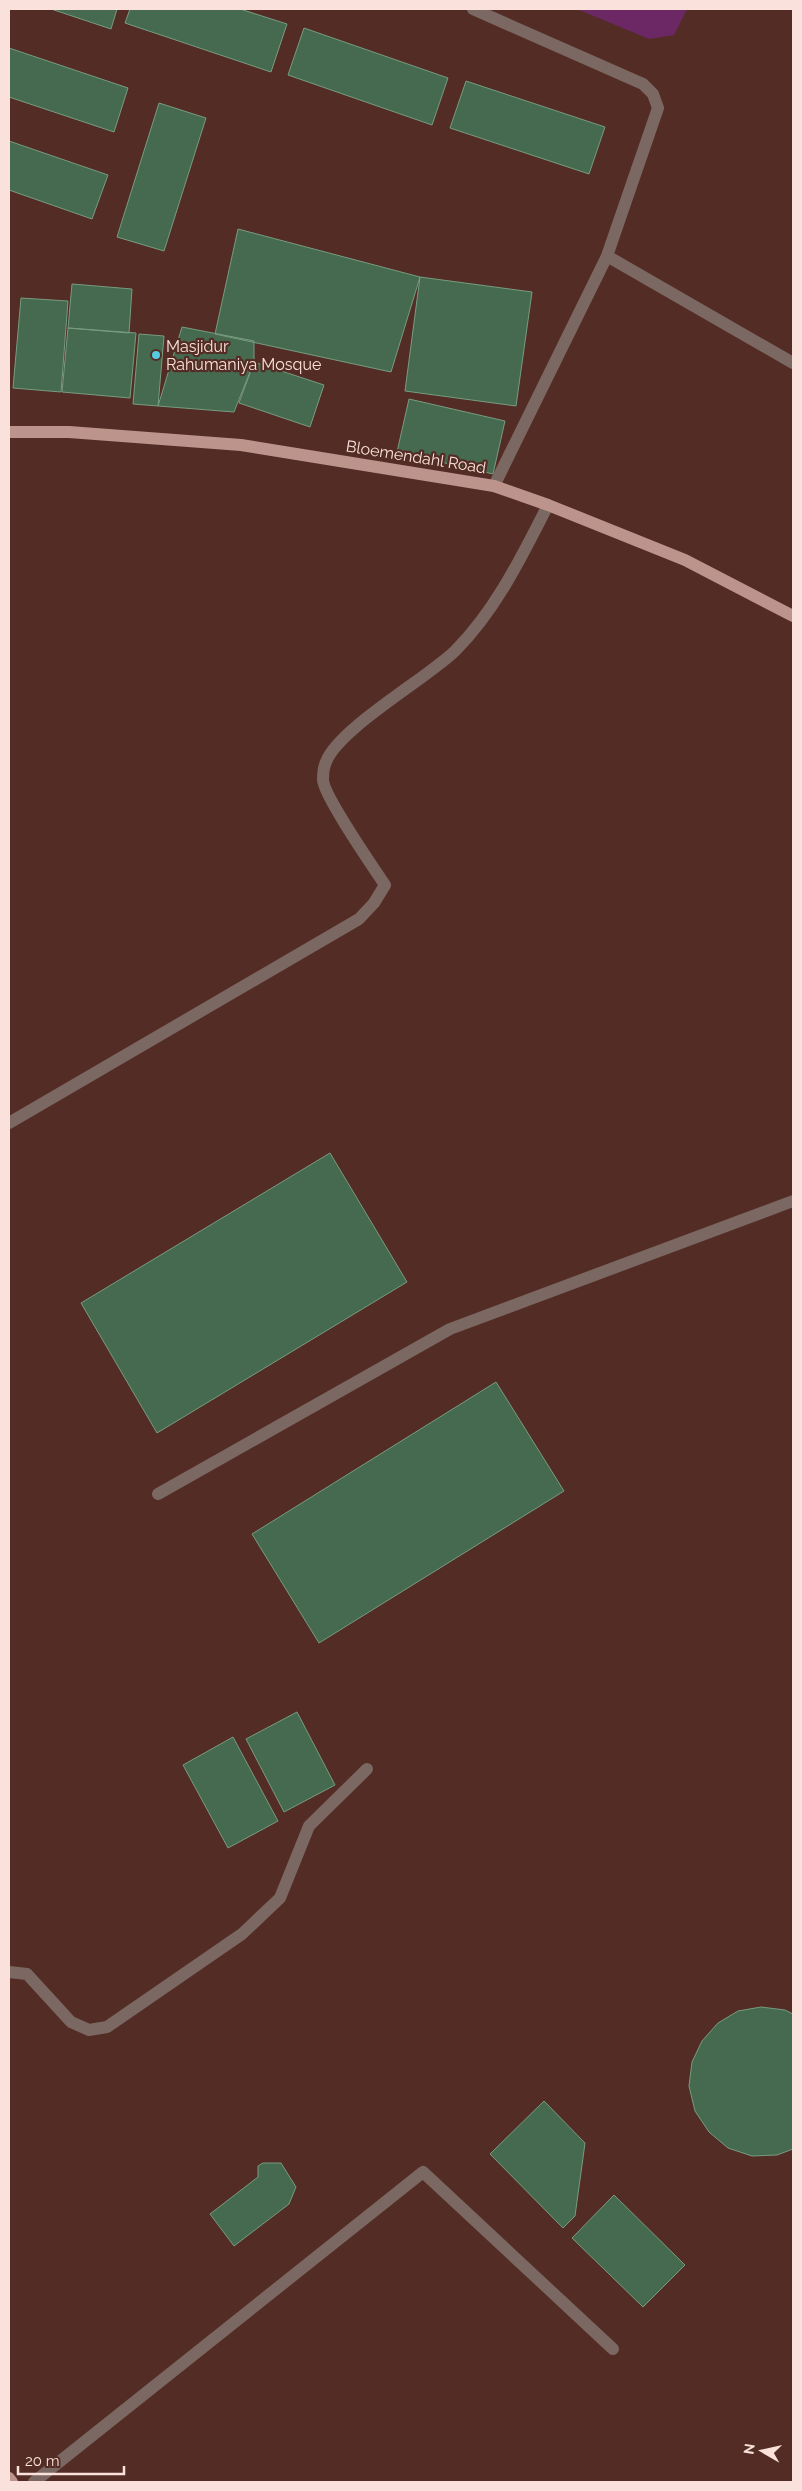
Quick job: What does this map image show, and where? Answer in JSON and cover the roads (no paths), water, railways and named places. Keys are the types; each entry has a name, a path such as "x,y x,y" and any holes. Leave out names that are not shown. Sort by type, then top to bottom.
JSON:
{"main road":[{"name":"Bloemendahl Road","path":"9,432 69,432 241,445 494,486 548,504 685,560 793,616"},
{"path":"9,2478 12,2482"}],"street":[{"path":"473,9 643,84 653,94 658,108 607,256 494,486"},
{"path":"607,256 793,363"},
{"path":"9,1123 359,919 369,909 384,884 336,808 323,782 326,761 342,738 454,652 482,620 514,570 548,504"},
{"path":"158,1494 450,1329 793,1202"},
{"path":"9,1972 27,1974 71,2022 89,2030 107,2026 242,1934 280,1898 309,1826 367,1769"},
{"path":"34,2482 423,2172 613,2349"}],"place":[{"name":"Masjidur Rahumaniya Mosque","path":"156,355"}]}
